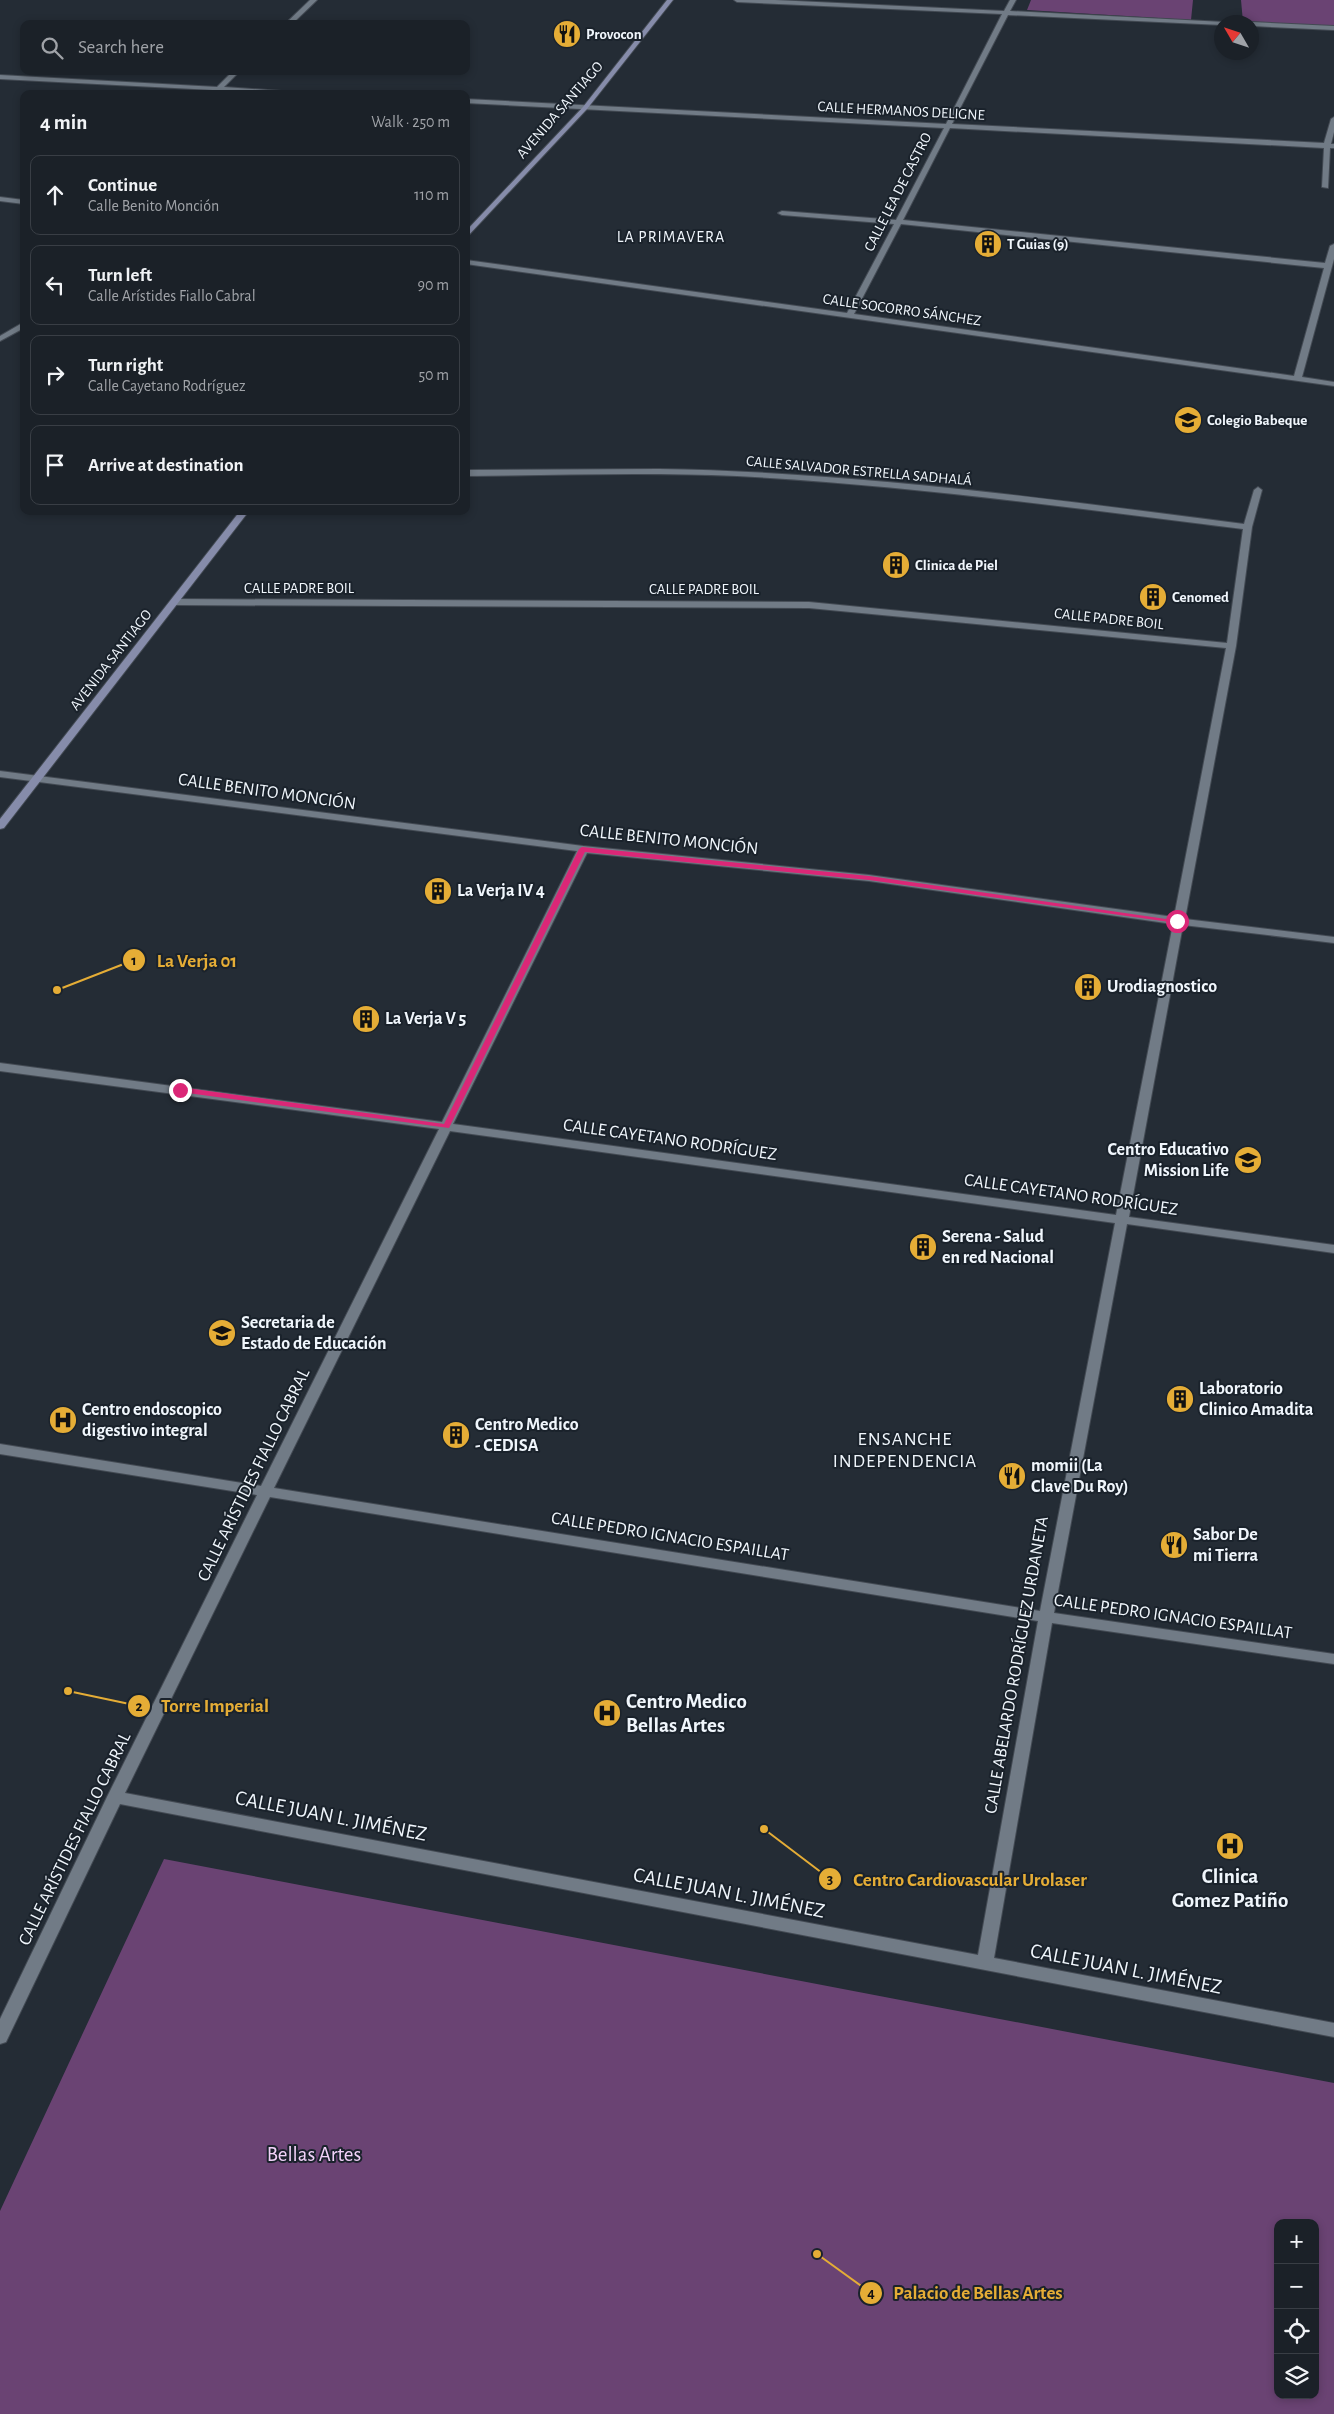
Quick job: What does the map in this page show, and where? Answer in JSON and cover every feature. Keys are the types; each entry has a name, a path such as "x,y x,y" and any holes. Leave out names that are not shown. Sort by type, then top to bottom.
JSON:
{"main road":[{"name":"AVENIDA SANTIAGO","path":"470,232 585,108 670,0"},
{"name":"AVENIDA SANTIAGO","path":"0,826 241,515"}],"street":[{"path":"292,20 314,0"},
{"path":"737,0 1214,23"},
{"name":"CALLE LEA DE CASTRO","path":"849,317 1013,0"},
{"path":"1259,24 1334,28"},
{"path":"216,90 232,75"},
{"path":"0,77 200,90"},
{"name":"CALLE HERMANOS DELIGNE","path":"470,102 1331,146"},
{"path":"1326,187 1334,118"},
{"path":"0,198 20,201"},
{"path":"782,214 898,222 1328,266"},
{"path":"1297,379 1334,246"},
{"name":"CALLE SOCORRO SÁNCHEZ","path":"470,263 1334,384"},
{"path":"1323,285 1334,286"},
{"path":"0,339 20,326"},
{"name":"CALLE SALVADOR ESTRELLA SADHALÁ","path":"470,474 684,473 773,476 919,488 1248,527"},
{"name":"CALLE ABELARDO RODRÍGUEZ URDANETA","path":"985,1963 1046,1617 1177,921 1231,646 1248,527 1258,490"},
{"name":"CALLE PADRE BOIL","path":"175,602 809,605 1231,646"},
{"name":"CALLE BENITO MONCIÓN","path":"0,774 582,849 869,878 1177,921 1334,940"},
{"name":"CALLE ARÍSTIDES FIALLO CABRAL","path":"0,2037 6,2013 268,1492 582,849"},
{"name":"CALLE CAYETANO RODRÍGUEZ","path":"0,1067 447,1126 1334,1249"},
{"name":"CALLE PEDRO IGNACIO ESPAILLAT","path":"0,1449 1046,1617 1334,1659"},
{"name":"CALLE JUAN L. JIMÉNEZ","path":"115,1797 1334,2030"}],"green space":[{"path":"1031,0 1193,0 1191,20 1027,10"},
{"path":"1241,0 1334,0 1334,26 1259,23 1259,15 1242,15"},
{"name":"Bellas Artes","path":"164,1859 1334,2083 1334,2414 0,2414 0,2211"}],"place":[{"name":"Provocon","path":"567,34"},
{"name":"T Guias (9)","path":"988,244"},
{"name":"Colegio Babeque","path":"1188,420"},
{"name":"Clinica de Piel","path":"896,565"},
{"name":"Cenomed","path":"1153,597"},
{"name":"La Verja IV 4","path":"438,891"},
{"name":"Urodiagnostico","path":"1088,987"},
{"name":"La Verja 01","path":"57,990"},
{"name":"La Verja V 5","path":"366,1019"},
{"name":"Centro Educativo Mission Life","path":"1248,1160"},
{"name":"Serena - Salud en red Nacional","path":"923,1247"},
{"name":"Secretaria de Estado de Educación","path":"222,1333"},
{"name":"Laboratorio Clinico Amadita","path":"1180,1399"},
{"name":"Centro endoscopico digestivo integral","path":"63,1420"},
{"name":"Centro Medico - CEDISA","path":"456,1435"},
{"name":"momii (La Clave Du Roy)","path":"1012,1476"},
{"name":"Sabor De mi Tierra","path":"1174,1545"},
{"name":"Torre Imperial","path":"68,1691"},
{"name":"Centro Medico Bellas Artes","path":"607,1713"},
{"name":"Centro Cardiovascular Urolaser","path":"764,1829"},
{"name":"Clinica Gomez Patiño","path":"1230,1846"},
{"name":"Palacio de Bellas Artes","path":"817,2254"}],"district":[{"name":"LA PRIMAVERA","path":"671,237"},
{"name":"ENSANCHE INDEPENDENCIA","path":"905,1450"}],"route":[{"path":"180,1090 447,1126 582,849 869,878 1177,921"}]}
